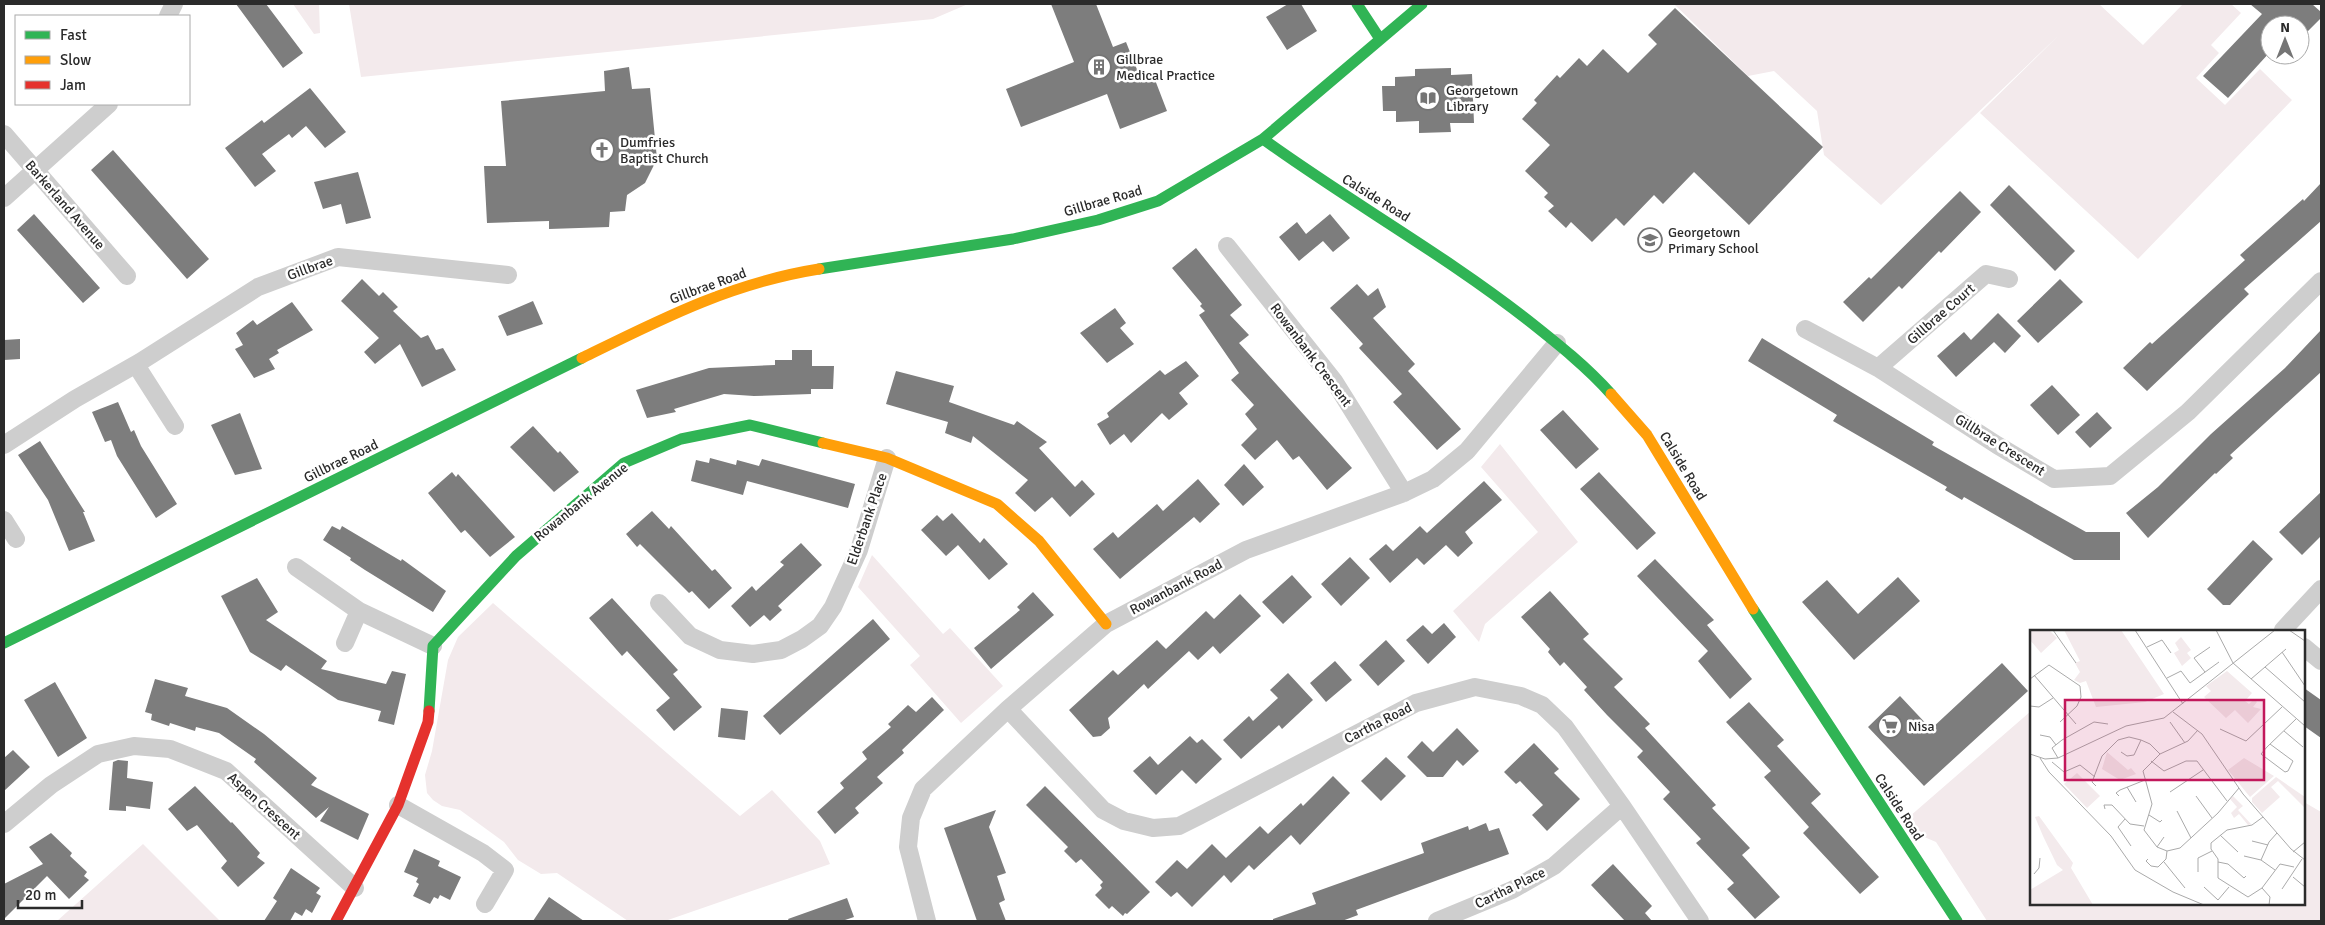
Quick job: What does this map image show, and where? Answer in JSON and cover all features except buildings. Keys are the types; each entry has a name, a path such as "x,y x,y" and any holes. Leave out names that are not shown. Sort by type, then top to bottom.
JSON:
{"street":[{"path":"1356,4 1380,39"},
{"name":"Gillbrae Road","path":"4,643 677,311 716,295 795,273 1013,239 1098,220 1158,201 1263,139 1422,4"},
{"path":"4,198 36,172 108,105"},
{"name":"Barkerland Avenue","path":"4,134 127,276"},
{"name":"Calside Road","path":"1263,139 1320,180 1482,284 1557,343 1604,386 1647,436 1771,639 1957,921"},
{"name":"Rowanbank Crescent","path":"1227,246 1334,381 1404,493"},
{"name":"Gillbrae","path":"4,444 75,399 136,365 258,287 338,257 508,275"},
{"name":"Gillbrae Court","path":"1878,368 1986,274 2009,278"},
{"name":"Gillbrae Crescent","path":"1805,329 1878,368 1997,445 2054,479 2110,476 2188,412 2321,281"},
{"name":"Rowanbank Road","path":"927,921 908,847 911,818 923,789 1008,709 1106,624 1246,550 1404,493 1433,479 1467,451 1557,343"},
{"path":"136,365 175,426"},
{"name":"Rowanbank Avenue","path":"433,646 516,556 624,463 681,439 750,425 887,458 997,504 1039,541 1106,624"},
{"name":"Elderbank Place","path":"659,603 690,636 720,650 753,654 772,652 781,650 802,639 820,626 833,607 859,550 887,458"},
{"path":"4,520 16,539"},
{"path":"296,567 359,611 433,646 428,722 398,805 336,921"},
{"path":"2284,630 2321,589"},
{"path":"345,644 359,611"},
{"path":"2305,648 2321,661"},
{"name":"Cartha Road","path":"1008,709 1104,810 1124,821 1153,828 1179,826 1416,703 1475,687 1521,696 1542,705 1565,727 1622,806 1700,921"},
{"name":"Aspen Crescent","path":"4,824 50,785 98,754 134,746 170,749 226,771 355,888"},
{"path":"398,805 483,853 505,870 485,904"},
{"name":"Cartha Place","path":"1437,921 1512,890 1554,866 1622,806"}],"shaded area":[{"path":"293,4 319,4 320,33 314,34"},
{"path":"349,4 968,4 933,19 361,77"},
{"path":"1674,4 2099,4 2143,45 2183,4 2231,4 2241,13 2211,45 2219,53 2196,78 2225,105 2260,69 2292,100 2138,259 1980,113 2059,35 1881,205 1824,155 1817,111 1774,71 1748,76"},
{"path":"1500,444 1578,542 1485,624 1479,642 1453,611 1538,532 1481,467"},
{"path":"872,555 943,634 950,628 1003,686 961,723 910,665 920,656 858,587"},
{"path":"493,603 740,816 772,790 820,841 830,864 665,921 628,921 557,873 541,874 518,860 504,842 460,810 442,806 433,800 427,793 425,775 432,751 448,660 458,637"},
{"path":"2030,712 2030,905 2305,905 2305,803 2321,812 2321,921 1987,921 1936,842 1922,836 1909,817"},
{"path":"143,844 220,921 57,921"}],"traffic: fast":[{"path":"1357,4 1380,39"},
{"path":"819,269 1013,239 1098,220 1158,201 1263,139 1422,4"},
{"path":"1263,139 1497,297 1572,356 1611,394"},
{"path":"4,643 582,358"},
{"path":"429,711 433,646 516,556 624,463 681,439 750,425 823,443"},
{"path":"1753,609 1957,921"}],"traffic: slow":[{"path":"582,358 669,316 726,293 756,283 819,269"},
{"path":"1611,394 1647,435 1753,609"},
{"path":"823,443 887,458 997,504 1039,541 1106,624"}],"traffic: jam":[{"path":"336,921 398,805 428,722 429,711"}],"place":[{"name":"Gillbrae Medical Practice","path":"1099,67"},
{"name":"Georgetown Library","path":"1428,98"},
{"name":"Dumfries Baptist Church","path":"602,150"},
{"name":"Georgetown Primary School","path":"1650,240"},
{"name":"Nisa","path":"1890,726"}]}
